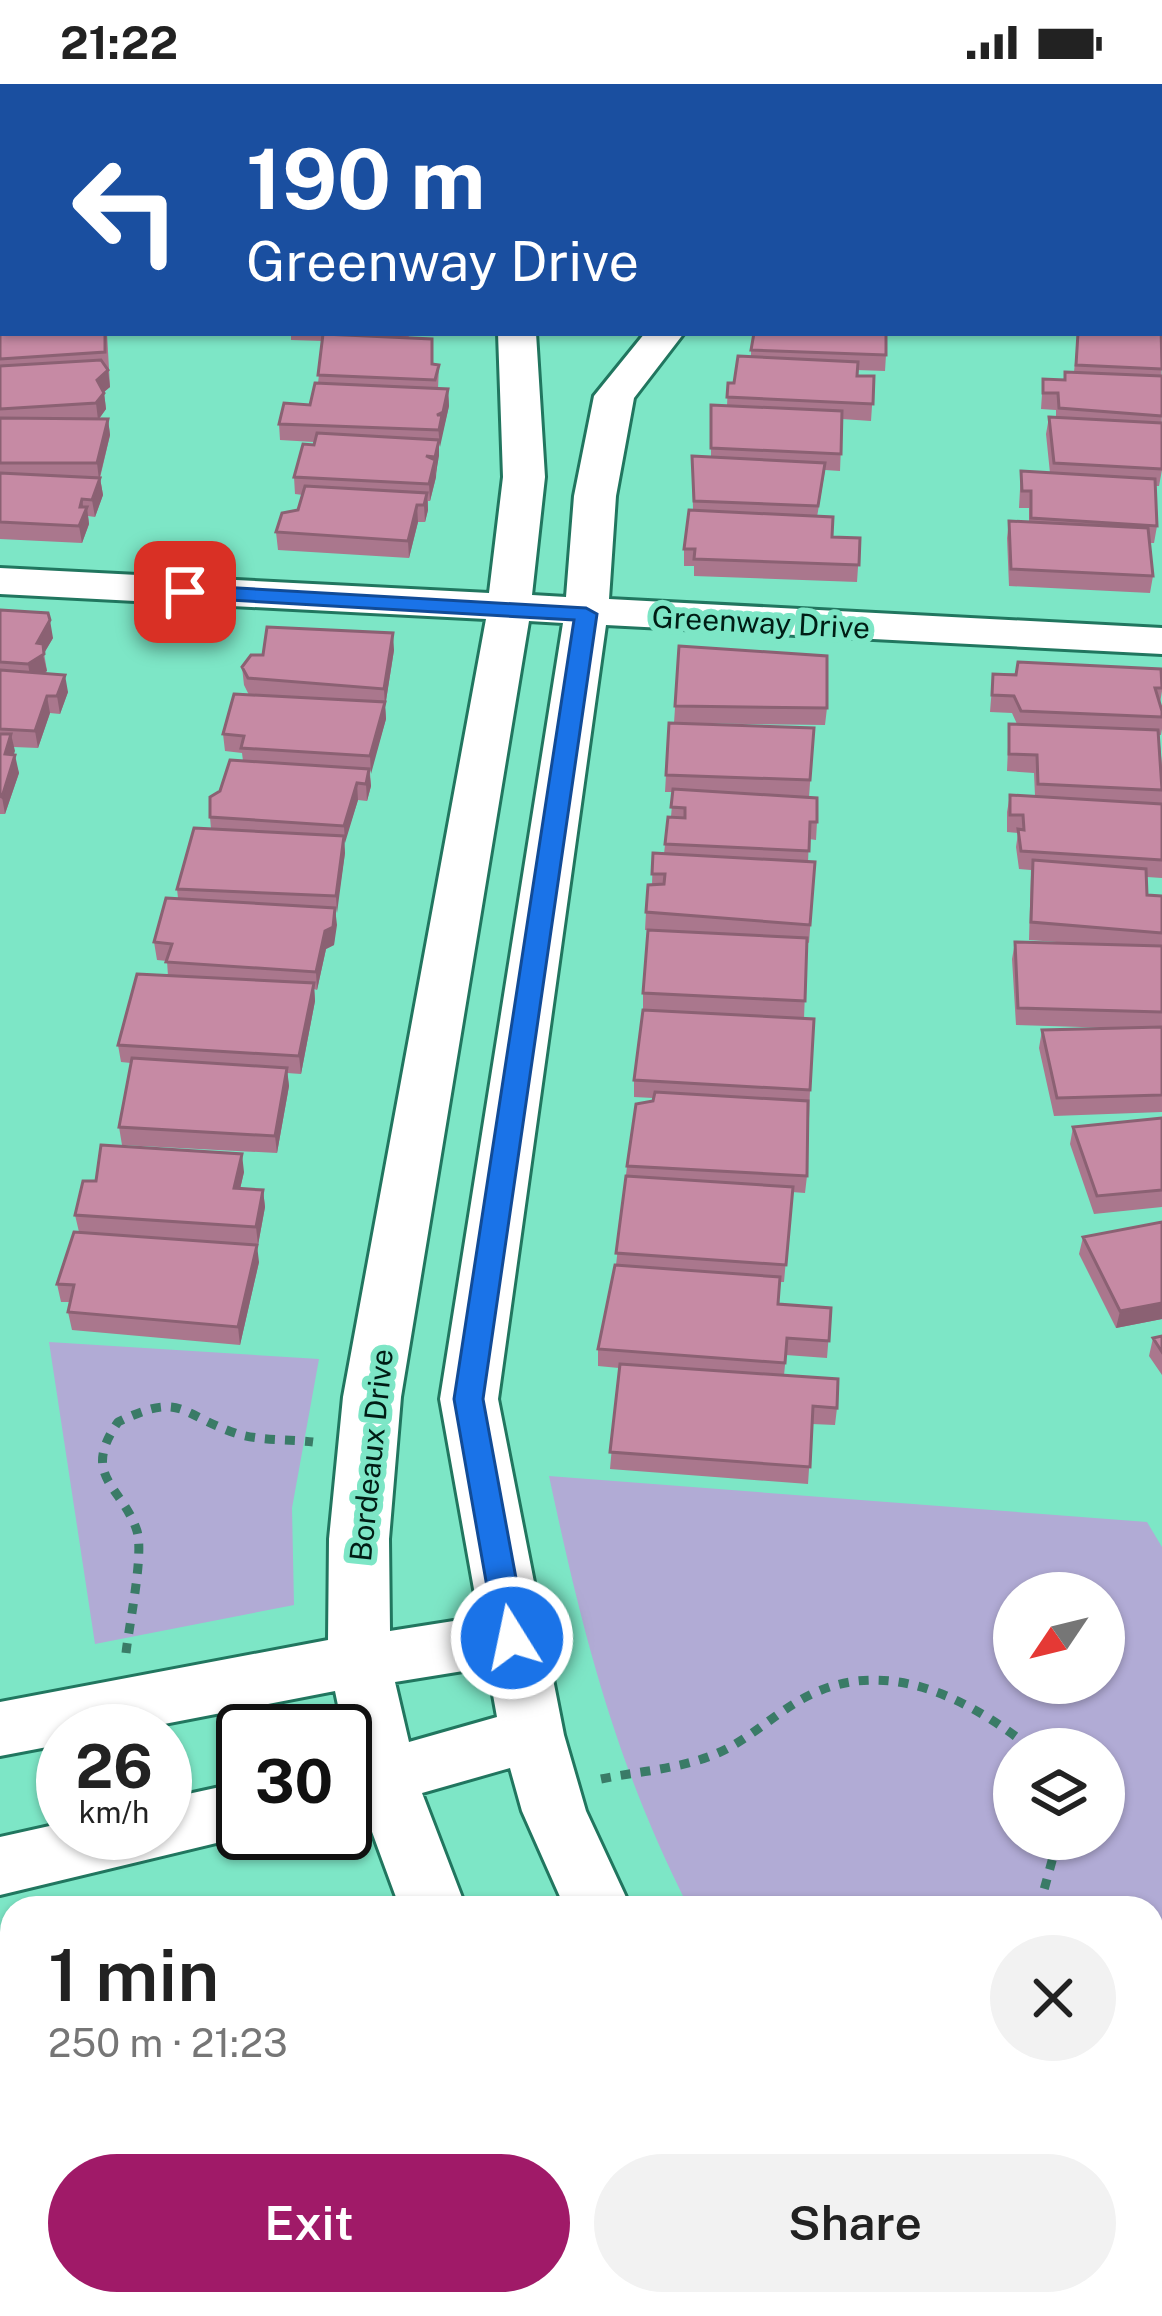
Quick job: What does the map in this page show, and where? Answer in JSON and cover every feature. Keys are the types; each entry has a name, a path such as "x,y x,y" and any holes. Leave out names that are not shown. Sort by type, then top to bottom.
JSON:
{"street":[{"name":"Bordeaux Drive","path":"361,1704 359,1539 372,1397 509,610 524,477 518,336"},
{"path":"593,1896 554,1811 532,1735 469,1399 586,614 595,496 614,396 663,336"},
{"name":"Greenway Drive","path":"0,581 1162,641"},
{"path":"444,996 527,1003"},
{"path":"0,1729 358,1660 512,1638"},
{"path":"372,1781 532,1735"},
{"name":"Bordeaux Drive","path":"372,1796 426,1896"},
{"path":"0,1866 36,1858"}],"path":[{"path":"126,1661 126,1615 138,1533 107,1483 101,1461 107,1438 118,1422 143,1410 181,1406 237,1433 316,1442"},
{"path":"600,1779 714,1756 763,1730 813,1693 860,1679 932,1688 1008,1728"},
{"path":"1042,1896 1052,1860"}],"shaded area":[{"path":"49,1342 319,1359 292,1508 294,1605 95,1644"},
{"path":"549,1476 1147,1522 1162,1547 1162,1896 683,1896 641,1801 604,1697"}],"building":[{"path":"0,336 105,336 105,352 0,359"},
{"path":"323,336 432,339 432,364 439,365 435,380 318,375"},
{"path":"753,336 886,336 886,355 751,350"},
{"path":"1078,336 1161,336 1162,369 1076,365"},
{"path":"738,356 858,362 857,376 874,376 873,404 727,397"},
{"path":"101,360 108,370 97,380 104,393 96,403 0,409 0,366"},
{"path":"1065,372 1162,376 1162,416 1059,408 1058,393 1043,393 1043,379 1065,380"},
{"path":"315,383 448,389 443,412 437,415 442,415 439,430 279,424 284,403 310,405"},
{"path":"711,405 842,411 841,454 711,448"},
{"path":"1049,417 1162,423 1162,469 1054,463"},
{"path":"0,418 108,419 97,463 0,463"},
{"path":"317,433 439,440 435,457 426,456 435,460 429,484 294,477 303,444 314,445"},
{"path":"692,456 825,463 818,506 694,501"},
{"path":"1021,471 1155,479 1157,526 1031,518 1031,491 1022,491"},
{"path":"0,473 100,478 92,500 82,499 80,507 87,507 79,526 0,522"},
{"path":"305,486 427,493 424,505 417,505 408,541 276,532 282,513 298,510"},
{"path":"689,510 833,517 832,537 860,538 859,565 694,559 695,549 684,549"},
{"path":"1009,521 1148,528 1153,576 1011,569"},
{"path":"0,610 48,613 50,620 37,643 43,644 44,654 28,664 0,662"},
{"path":"267,627 393,633 384,689 248,678 242,667 251,655 263,655"},
{"path":"679,646 827,656 827,708 675,706"},
{"path":"1018,662 1161,669 1162,688 1155,688 1162,717 1021,711 1014,696 992,695 993,674 1016,675"},
{"path":"0,670 65,675 57,696 47,696 35,731 0,729"},
{"path":"234,694 385,702 370,756 241,748 244,736 223,734"},
{"path":"669,723 814,728 810,780 666,775"},
{"path":"1009,724 1158,730 1162,790 1038,784 1037,755 1009,754"},
{"path":"0,734 11,734 5,754 15,755 2,797 0,796"},
{"path":"230,760 369,769 366,784 357,783 344,826 210,817 210,797 220,791"},
{"path":"673,789 817,798 809,851 665,844 668,817 685,818 685,808 671,807"},
{"path":"1010,795 1162,804 1162,860 1021,851 1018,829 1024,830 1023,815 1010,815"},
{"path":"194,828 344,836 336,896 177,889"},
{"path":"653,853 815,862 810,925 646,912 648,885 664,884 665,874 652,874"},
{"path":"1033,860 1146,869 1147,895 1162,896 1162,933 1031,922"},
{"path":"166,898 335,908 333,927 325,931 316,972 166,962 172,944 154,942"},
{"path":"648,930 807,938 805,1001 643,993"},
{"path":"1015,942 1162,946 1162,1012 1018,1008"},
{"path":"137,974 314,983 299,1056 118,1045"},
{"path":"643,1010 814,1019 810,1090 634,1080"},
{"path":"1162,1027 1162,1095 1057,1098 1042,1030"},
{"path":"132,1058 287,1068 275,1136 119,1127"},
{"path":"655,1092 808,1101 807,1176 627,1166 636,1104 653,1101"},
{"path":"1162,1118 1162,1190 1097,1196 1073,1127"},
{"path":"101,1145 242,1154 234,1188 263,1190 256,1227 75,1215 83,1181 96,1181"},
{"path":"626,1176 793,1187 786,1265 616,1253"},
{"path":"1162,1222 1162,1303 1120,1311 1083,1237"},
{"path":"74,1232 257,1245 238,1327 68,1312 74,1285 57,1284"},
{"path":"615,1265 780,1277 778,1304 831,1308 829,1341 787,1338 785,1363 598,1349"},
{"path":"620,1364 838,1379 837,1408 813,1406 810,1467 610,1452"}],"route":[{"path":"185,592 586,614 469,1399 512,1638"}]}
